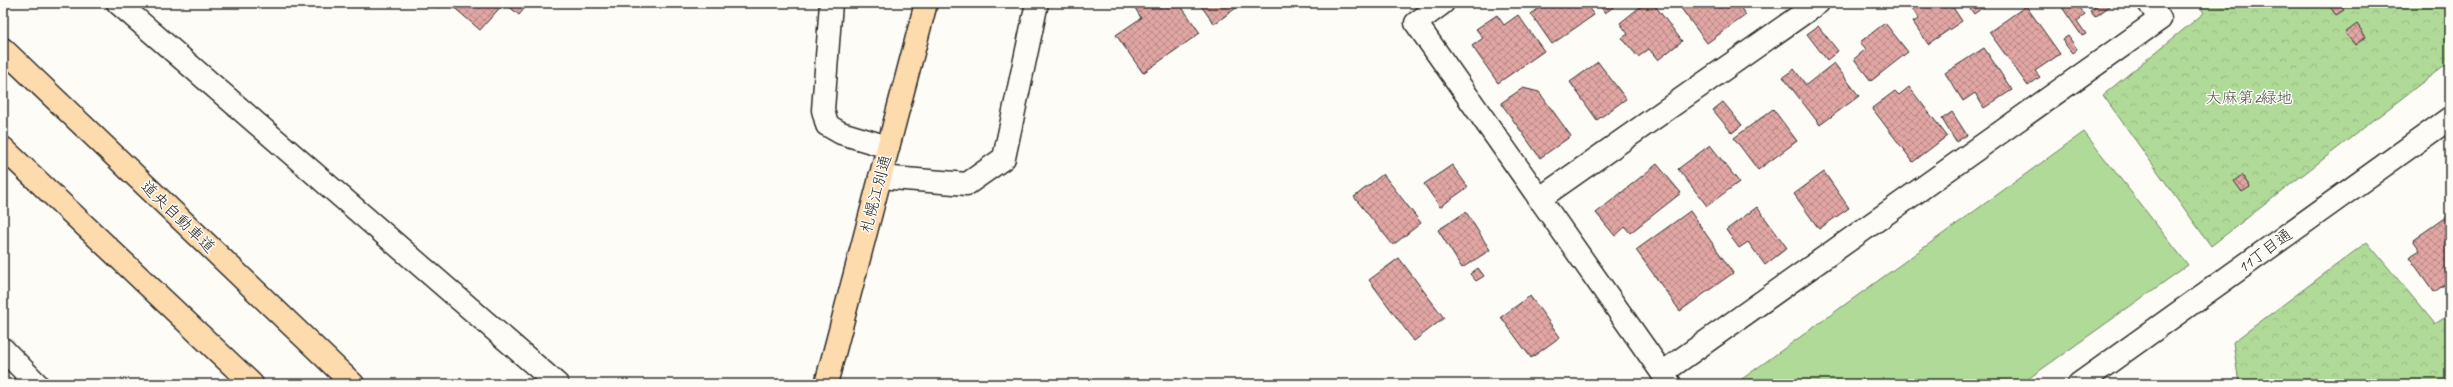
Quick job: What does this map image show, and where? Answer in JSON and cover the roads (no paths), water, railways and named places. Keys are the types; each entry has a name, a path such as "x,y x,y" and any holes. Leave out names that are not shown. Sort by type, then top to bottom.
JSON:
{"highway":[{"name":"札幌江別通","path":"826,384 926,3"},
{"name":"道央自動車道","path":"3,49 353,384"},
{"path":"3,148 252,384"}],"street":[{"path":"118,3 557,384"},
{"path":"831,3 823,110 827,125 841,133 888,147"},
{"path":"880,177 967,184 1004,158 1037,3"},
{"path":"1443,3 1416,23 1666,379 2160,19 2149,3"},
{"path":"1540,199 1818,3"},
{"name":"11丁目通","path":"2079,384 2450,118"},
{"path":"3,349 37,384"}],"park label":[{"name":"大麻第2緑地","path":"2249,98"}]}
